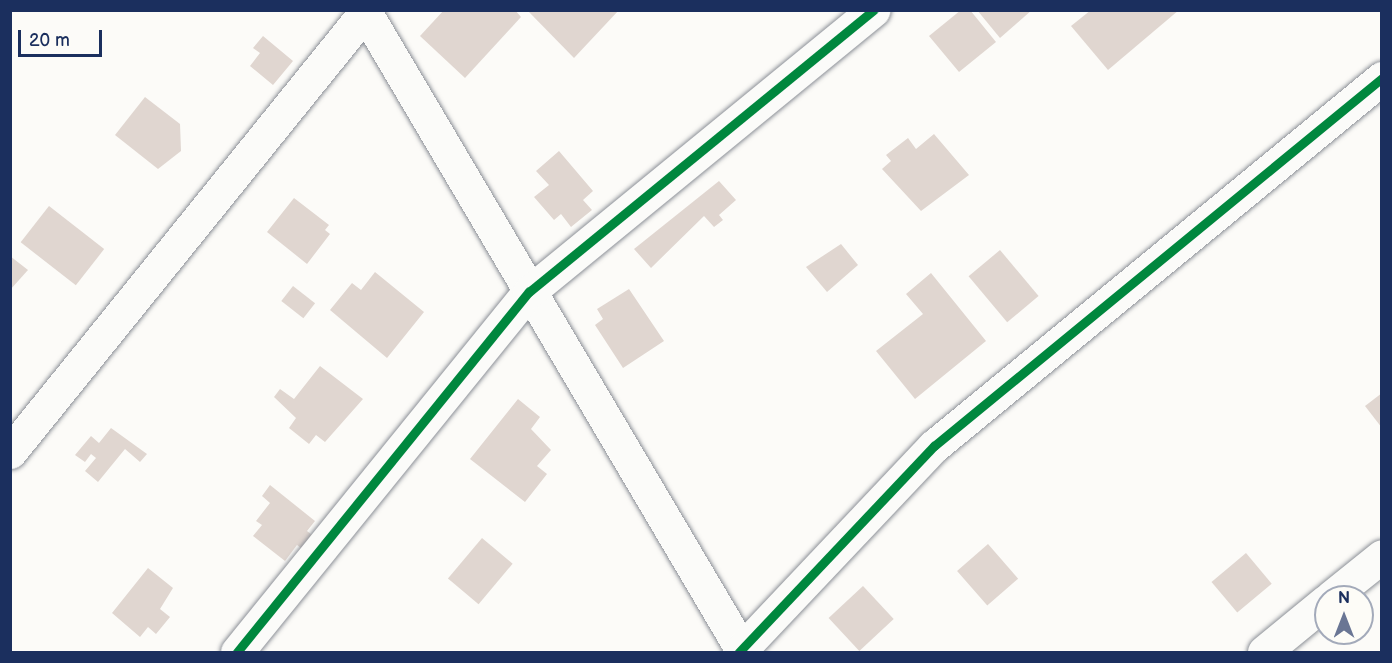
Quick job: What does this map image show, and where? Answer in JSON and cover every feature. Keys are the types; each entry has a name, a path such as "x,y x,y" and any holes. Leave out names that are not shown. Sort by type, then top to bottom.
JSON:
{"street":[{"path":"10,452 365,11 742,652 934,446 1382,78"},
{"path":"237,652 529,292 854,16"},
{"path":"1346,585 1382,556"},
{"path":"1264,652 1314,612"}],"building":[{"path":"444,10 515,10 521,17 465,78 420,36"},
{"path":"527,10 619,10 574,58"},
{"path":"961,10 970,10 996,42 959,72 929,36"},
{"path":"977,10 1032,10 1000,38"},
{"path":"1091,10 1179,10 1108,70 1071,26"},
{"path":"263,36 293,61 273,85 250,66 260,53 253,48"},
{"path":"145,97 180,124 181,151 158,169 115,135"},
{"path":"934,134 969,175 921,211 882,169 891,161 886,155 908,138 916,149"},
{"path":"559,151 593,191 583,200 592,210 571,227 561,214 554,220 534,197 549,185 536,171"},
{"path":"719,181 736,200 719,215 723,220 714,227 704,216 651,268 634,249"},
{"path":"294,198 329,225 325,230 330,234 307,264 267,232"},
{"path":"49,206 104,249 76,285 21,242"},
{"path":"841,244 858,265 827,292 806,267"},
{"path":"1000,250 1039,296 1007,322 969,276"},
{"path":"10,256 28,270 10,290"},
{"path":"375,272 424,312 387,358 330,310 352,283 361,290"},
{"path":"931,273 986,341 915,399 876,351 923,314 906,294"},
{"path":"293,286 315,303 303,318 281,301"},
{"path":"629,289 664,341 623,368 595,325 603,319 597,309"},
{"path":"320,366 363,399 325,442 316,435 309,444 289,428 296,418 274,397 280,389 294,399"},
{"path":"1382,393 1382,428 1365,406"},
{"path":"518,399 540,417 531,429 551,450 537,466 547,474 525,502 470,459"},
{"path":"111,428 147,454 140,462 125,449 98,482 85,471 96,458 91,454 85,462 75,455 91,436 99,443"},
{"path":"270,485 315,521 307,531 320,541 309,554 297,545 285,561 253,536 262,525 256,521 270,503 262,496"},
{"path":"482,538 513,564 479,604 448,579"},
{"path":"988,544 1018,579 987,606 957,571"},
{"path":"1246,553 1272,584 1237,613 1212,582"},
{"path":"148,568 173,588 160,609 170,617 156,634 148,627 140,637 112,613"},
{"path":"863,586 894,619 859,651 829,618"}],"cycle path":[{"path":"237,652 529,292 873,10"},
{"path":"739,652 934,446 1382,78"}]}
